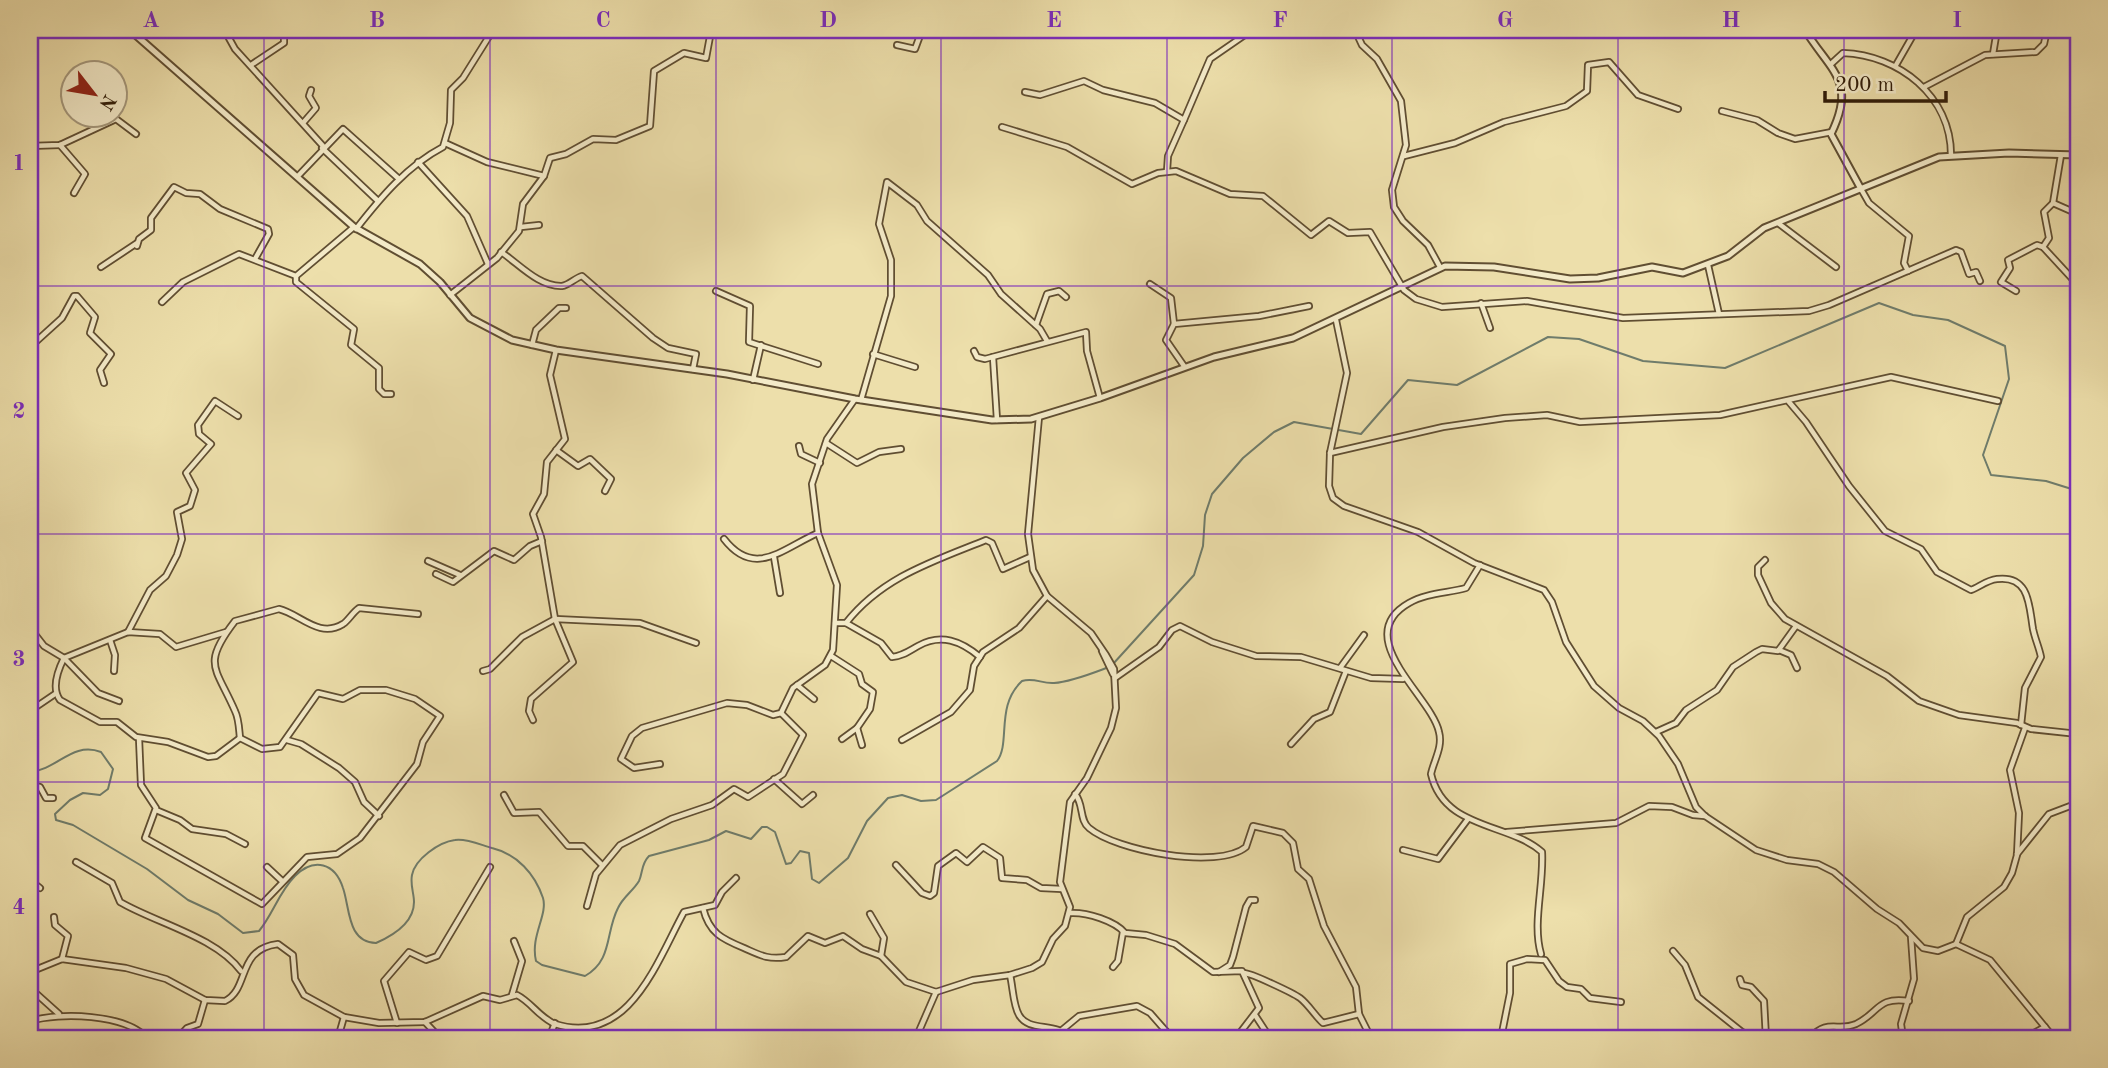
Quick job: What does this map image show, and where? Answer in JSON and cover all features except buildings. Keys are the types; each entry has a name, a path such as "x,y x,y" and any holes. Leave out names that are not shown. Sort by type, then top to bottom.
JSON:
{"street":[{"path":"130,30 355,228 420,264 470,318 512,340 556,350 693,369 858,399 997,420 1039,417 1100,398 1184,366 1293,338 1336,320 1440,267 1479,265 1579,279 1648,268 1680,274 1733,253 1762,230 1924,162 1951,155 2078,155"},
{"path":"217,30 226,30 251,65 322,148 378,201"},
{"path":"251,65 284,43 285,30"},
{"path":"296,276 355,228 418,162 445,143 451,113 451,90 463,78 493,30"},
{"path":"897,45 915,49 922,30"},
{"path":"1167,171 1168,156 1210,59 1252,30"},
{"path":"1355,30 1362,45 1377,59 1401,100 1406,145 1391,190 1394,207 1403,221 1429,246 1440,267"},
{"path":"1805,30 1831,64 1842,85 1840,116 1832,132 1833,140 1869,204 1909,236 1904,263 1908,271"},
{"path":"1896,65 1916,30"},
{"path":"1993,54 1997,30"},
{"path":"1924,87 1982,56 2036,52 2044,44 2047,30"},
{"path":"521,227 523,204 544,176 551,157 566,154 593,139 616,139 650,126 654,71 684,53 706,58 711,32"},
{"path":"1831,64 1847,52 1896,65 1924,87 1947,128 1951,155"},
{"path":"1404,156 1455,143 1504,122 1570,104 1587,91 1588,65 1609,62 1638,95 1678,109"},
{"path":"1025,92 1040,95 1084,81 1103,90 1155,103 1184,120"},
{"path":"303,123 316,108 309,96 311,90"},
{"path":"1722,111 1756,120 1795,139 1832,132"},
{"path":"30,146 61,145 117,119 136,134"},
{"path":"1003,127 1067,147 1132,184 1167,171 1176,171 1230,194 1260,195 1311,235 1329,221 1348,233 1370,232 1402,288 1416,299 1441,307 1527,301 1623,318 1818,309 1956,250 1961,252 1969,274 1976,272 1980,281"},
{"path":"298,176 322,148 345,130 399,179"},
{"path":"445,143 487,162 544,176"},
{"path":"61,145 85,174 74,193"},
{"path":"2043,247 2050,233 2044,210 2053,203 2061,155"},
{"path":"418,162 467,216 488,264"},
{"path":"660,764 635,768 621,758 632,736 646,726 727,703 747,705 773,715 781,713 797,685 820,669 831,656 836,578 818,533 812,484 826,443 858,399 892,288 891,261 879,223 887,182 917,205 926,221 988,275 1001,294 1036,325 1047,341"},
{"path":"101,267 137,244 150,230 152,215 174,187 186,193 200,194 220,209 268,229 269,234 256,259"},
{"path":"2053,203 2078,214"},
{"path":"1778,223 1836,268"},
{"path":"450,295 501,252 521,227 539,225"},
{"path":"2016,291 2001,282 2010,268 2008,260 2037,245 2043,247 2078,285"},
{"path":"501,252 529,273 547,282 563,286 582,275 666,347 696,354 693,369"},
{"path":"162,302 183,282 239,254 296,276"},
{"path":"1708,265 1719,314"},
{"path":"296,276 296,282 310,296 354,330 351,344 379,368 379,389 387,395 391,394"},
{"path":"1150,284 1171,298 1174,324 1166,340 1184,366"},
{"path":"716,291 750,306 748,341 818,364"},
{"path":"1036,325 1047,295 1059,291 1066,298"},
{"path":"30,336 32,345 56,324 74,296 78,296 95,317 90,333 111,354 100,370 104,383"},
{"path":"1481,303 1490,328"},
{"path":"1174,324 1259,316 1309,306"},
{"path":"532,346 536,330 559,307 566,308"},
{"path":"1336,320 1347,371 1330,453 1329,486 1337,502 1418,532 1480,565 1523,580 1546,593 1566,642 1594,686 1619,708 1656,732 1671,751 1696,807 1704,816 1756,850 1828,868 1877,909 1899,922 1927,951 1956,944 1990,960 2054,1038"},
{"path":"974,351 981,359 993,357 1087,332 1087,351 1100,398"},
{"path":"753,380 761,345"},
{"path":"533,720 529,711 532,696 573,662 555,619 542,541 533,514 544,494 545,466 565,437 550,375 556,350"},
{"path":"873,354 915,367"},
{"path":"993,357 997,420"},
{"path":"1330,453 1443,427 1504,418 1546,415 1580,422 1730,413 1789,402 1891,377 1998,401"},
{"path":"128,632 150,590 166,576 180,546 182,539 177,512 190,506 195,491 186,473 211,444 199,434 198,425 205,411 217,401 238,416"},
{"path":"1789,402 1807,422 1849,486 1885,531 1921,549 1941,575 1971,590 1995,579 2012,579 2020,583 2031,603 2041,657 2025,688 2023,726 2010,770 2019,800 2017,855 2007,883 1967,917 1956,944"},
{"path":"703,908 707,921 720,938 765,959 786,957 807,936 825,943 843,936 862,949 881,956 905,982 936,992 973,980 1010,975 1042,961 1070,913 1068,898 1062,889 1062,860 1070,802 1111,728 1116,708 1114,676 1102,651 1090,632 1047,596 1033,570 1028,523 1039,417"},
{"path":"826,443 857,463 879,452 901,449"},
{"path":"799,446 801,454 820,463"},
{"path":"556,450 580,466 590,459 611,479 606,491"},
{"path":"724,540 735,554 774,557 818,533"},
{"path":"846,623 891,581 919,566 986,540 992,543 1003,569 1030,557"},
{"path":"428,561 460,575 467,574 494,551 514,560 530,546 542,541"},
{"path":"774,557 780,593"},
{"path":"1765,560 1758,567 1758,575 1776,609 1796,626 1820,636 1860,664 1887,676 1910,696 1929,706 1959,715 2078,734"},
{"path":"1480,565 1468,587 1415,599 1401,608 1392,619 1390,641 1403,679 1439,731 1439,751 1431,774 1433,782 1449,805 1468,819 1506,832 1542,852 1543,882 1536,936 1541,954"},
{"path":"436,574 453,582 460,575"},
{"path":"902,740 951,712 970,690 980,657 988,648 1019,628 1047,596"},
{"path":"240,738 235,711 214,671 214,653 226,632 237,620 279,608 321,628 338,627 359,608 418,614"},
{"path":"483,671 490,669 528,633 555,619 640,624 696,643"},
{"path":"835,623 846,623 881,643 892,657 936,638 964,644 980,657"},
{"path":"1114,676 1159,647 1172,630 1180,626 1212,642 1247,653 1301,657 1371,678 1403,679"},
{"path":"1779,650 1796,626"},
{"path":"31,632 44,646 64,658 98,693 119,701"},
{"path":"226,632 176,647 160,634 128,632 64,658 57,674 55,694 60,700 98,722 117,722 139,738 168,742 210,757 240,738"},
{"path":"1340,668 1364,635"},
{"path":"110,640 115,655 114,671"},
{"path":"1656,732 1676,723 1686,710 1717,690 1733,667 1758,650 1779,650 1791,655 1797,668"},
{"path":"831,656 859,674 862,684 873,692 870,709 857,728 842,739"},
{"path":"1292,744 1314,719 1329,712 1346,671"},
{"path":"797,685 814,699"},
{"path":"139,738 141,785 154,800 156,810 145,833 146,839 185,858 257,904 262,904 307,857 341,852 360,838 421,757 423,742 439,715 415,699 386,690 360,690 343,699 318,693 287,740 277,748 267,750 240,738"},
{"path":"30,711 55,694"},
{"path":"587,906 592,884 601,865 623,843 671,819 699,811 734,789 748,797 783,774 803,738 801,731 781,713"},
{"path":"857,728 862,745"},
{"path":"287,740 301,744 339,768 355,782 363,801 379,816"},
{"path":"774,779 802,804 813,795"},
{"path":"30,785 40,787 46,798 53,798"},
{"path":"504,794 514,813 537,811 568,845 583,846 601,865"},
{"path":"1075,794 1082,802 1084,822 1089,829 1116,843 1155,852 1219,858 1246,847 1253,826 1287,835 1293,843 1298,869 1310,879 1324,926 1356,987 1359,1014 1371,1038"},
{"path":"2017,855 2049,814 2078,803"},
{"path":"1506,832 1616,823 1649,806 1672,807 1704,816"},
{"path":"156,810 178,819 192,829 226,834 245,844"},
{"path":"1404,850 1438,859 1456,839 1468,819"},
{"path":"896,865 925,896 930,896 934,893 938,866 956,853 967,862 983,847 1000,858 1002,878 1027,880 1041,888 1062,889"},
{"path":"76,862 112,883 120,902 188,932 232,959 241,971"},
{"path":"267,867 282,881"},
{"path":"397,1023 384,981 410,952 426,960 437,956 490,867"},
{"path":"30,972 62,959 133,969 166,979 205,1000 225,1001 232,998 240,983 241,971 262,948 281,944 293,955 295,979 304,995 344,1017 397,1023 425,1022 483,996 500,1000 520,996 555,1023 601,1024 632,1004 684,912 715,905 722,892 736,878"},
{"path":"30,880 40,888"},
{"path":"1218,973 1231,963 1246,907 1250,900 1255,900"},
{"path":"1070,913 1088,913 1098,920 1116,923 1124,932 1175,944 1218,973 1253,973 1274,987 1296,996 1324,1023 1359,1014"},
{"path":"870,914 884,938 881,956"},
{"path":"54,917 55,925 68,936 62,959"},
{"path":"1114,967 1119,958 1124,932"},
{"path":"1903,1038 1901,1024 1909,1001 1914,971 1911,936"},
{"path":"512,996 522,961 514,941"},
{"path":"1673,951 1685,965 1698,997 1742,1032 1756,1038"},
{"path":"1501,1038 1510,993 1510,964 1515,961 1543,959 1567,987 1578,988 1590,998 1621,1002"},
{"path":"1236,1038 1255,1015 1258,1002 1244,973"},
{"path":"1010,975 1018,1013 1023,1020 1062,1030 1069,1038"},
{"path":"1740,979 1742,985 1751,988 1764,1000 1766,1038"},
{"path":"30,988 59,1014"},
{"path":"916,1038 936,992"},
{"path":"178,1038 187,1028 198,1024 205,1000"},
{"path":"1811,1038 1824,1027 1856,1024 1882,1002 1909,1001"},
{"path":"1062,1030 1079,1016 1135,1006 1150,1013 1172,1038 1187,1038"},
{"path":"30,1021 59,1014 79,1015 131,1027 147,1038"},
{"path":"1255,1015 1270,1038"},
{"path":"338,1038 344,1017"},
{"path":"425,1022 440,1038"},
{"path":"549,1038 555,1023"},
{"path":"2025,1038 2045,1027"}],"waterway":[{"path":"1113,664 1194,575 1203,546 1205,515 1212,494 1243,458 1274,432 1294,422 1361,434 1408,380 1457,385 1548,337 1579,339 1643,361 1725,368 1879,303 1913,315 1948,320 2005,346 2009,379 1983,455 1991,475 2046,481 2078,491"},
{"path":"30,772 40,770 81,750 101,752 113,769 108,789 100,795 83,793 70,800 55,814 56,820 73,825 147,869 188,900 218,914 243,933 259,931 289,882 302,870 316,865 329,868 335,873 343,888 355,930 360,937 376,943 395,932 410,916 414,902 412,875 418,863 429,852 449,841 459,840 501,851 524,866 543,898 543,912 535,943 536,961 585,976 600,962 618,908 639,881 643,865 649,856 709,840 726,831 751,839 762,827 767,827 775,832 786,864 791,863 800,851 809,853 812,879 819,883 848,858 867,821 888,798 902,795 921,801 936,800 997,761 1003,744 1009,702 1022,681 1061,682 1109,667"}]}
